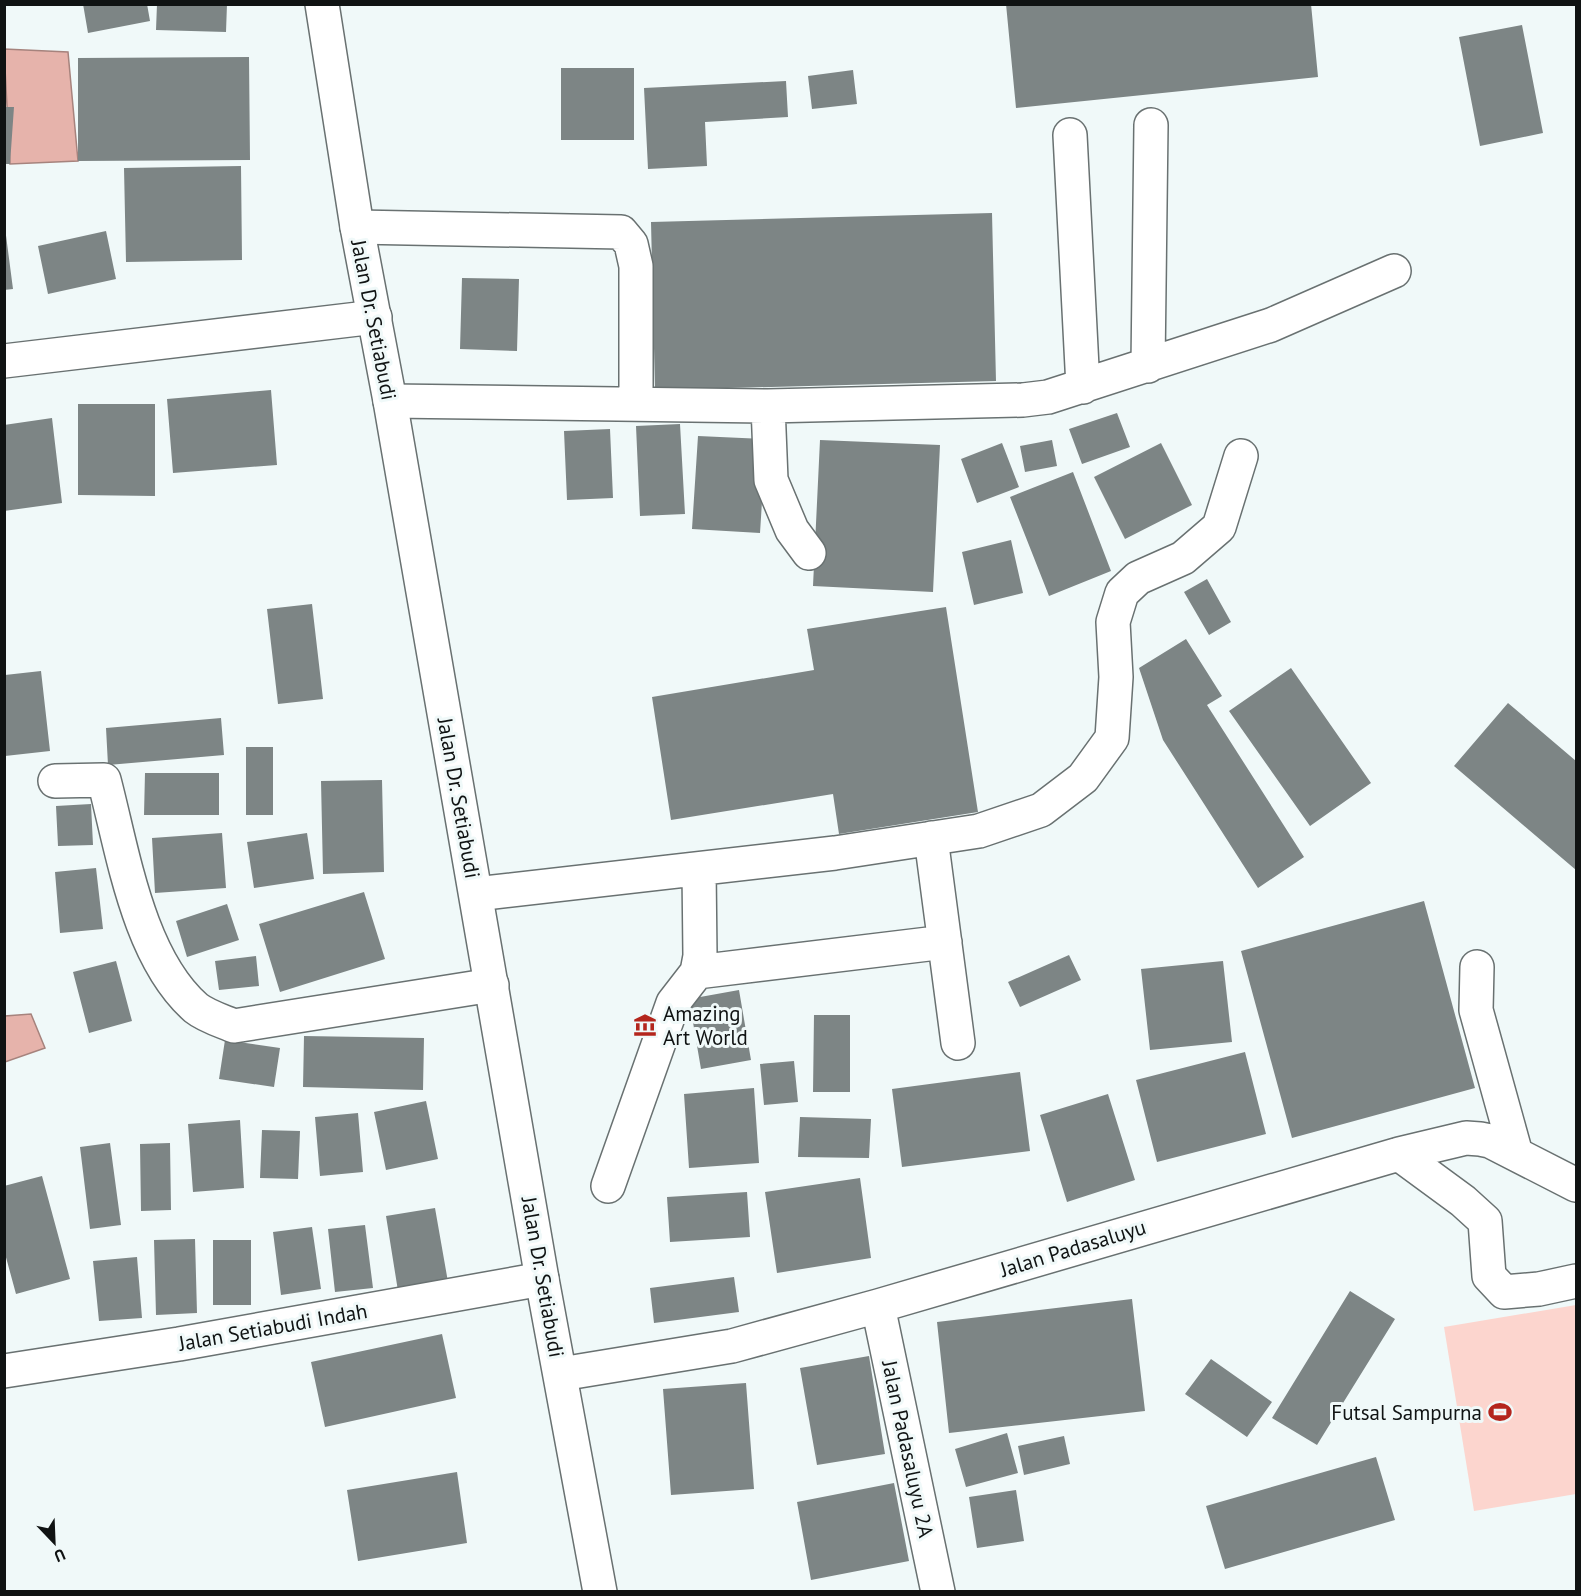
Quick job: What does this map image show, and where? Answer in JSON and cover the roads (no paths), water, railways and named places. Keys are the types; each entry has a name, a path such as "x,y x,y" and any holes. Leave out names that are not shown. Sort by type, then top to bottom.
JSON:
{"street":[{"name":"Jalan Dr. Setiabudi","path":"322,4 357,227 390,400 542,1278 600,1592"},
{"path":"1148,366 1151,125"},
{"path":"1070,135 1083,387"},
{"path":"357,227 621,232 631,244 636,266 636,404"},
{"path":"390,400 768,406 1023,400 1048,397 1271,325 1394,272"},
{"path":"4,361 375,316"},
{"path":"768,406 771,480 792,530 809,553"},
{"path":"476,894 835,853 980,831 1041,810 1083,778 1112,738 1116,677 1113,622 1122,593 1138,578 1183,558 1219,527 1241,456"},
{"path":"55,781 104,780 138,913 162,966 197,1009 234,1026 492,985"},
{"path":"931,838 958,1043"},
{"path":"608,1186 673,1004 697,972 700,956 699,869"},
{"path":"697,972 945,942"},
{"path":"1478,966 1476,1010 1516,1154"},
{"name":"Jalan Padasaluyu","path":"561,1374 732,1346 878,1306 1398,1154 1466,1138 1490,1141 1576,1185"},
{"path":"1398,1154 1463,1201 1485,1221 1489,1276 1504,1292 1539,1289 1576,1281"},
{"name":"Jalan Setiabudi Indah","path":"4,1371 180,1344 542,1278"},
{"name":"Jalan Padasaluyu 2A","path":"878,1306 938,1592"}],"place":[{"name":"Amazing Art World","path":"645,1025"},
{"name":"Futsal Sampurna","path":"1500,1412"}]}
